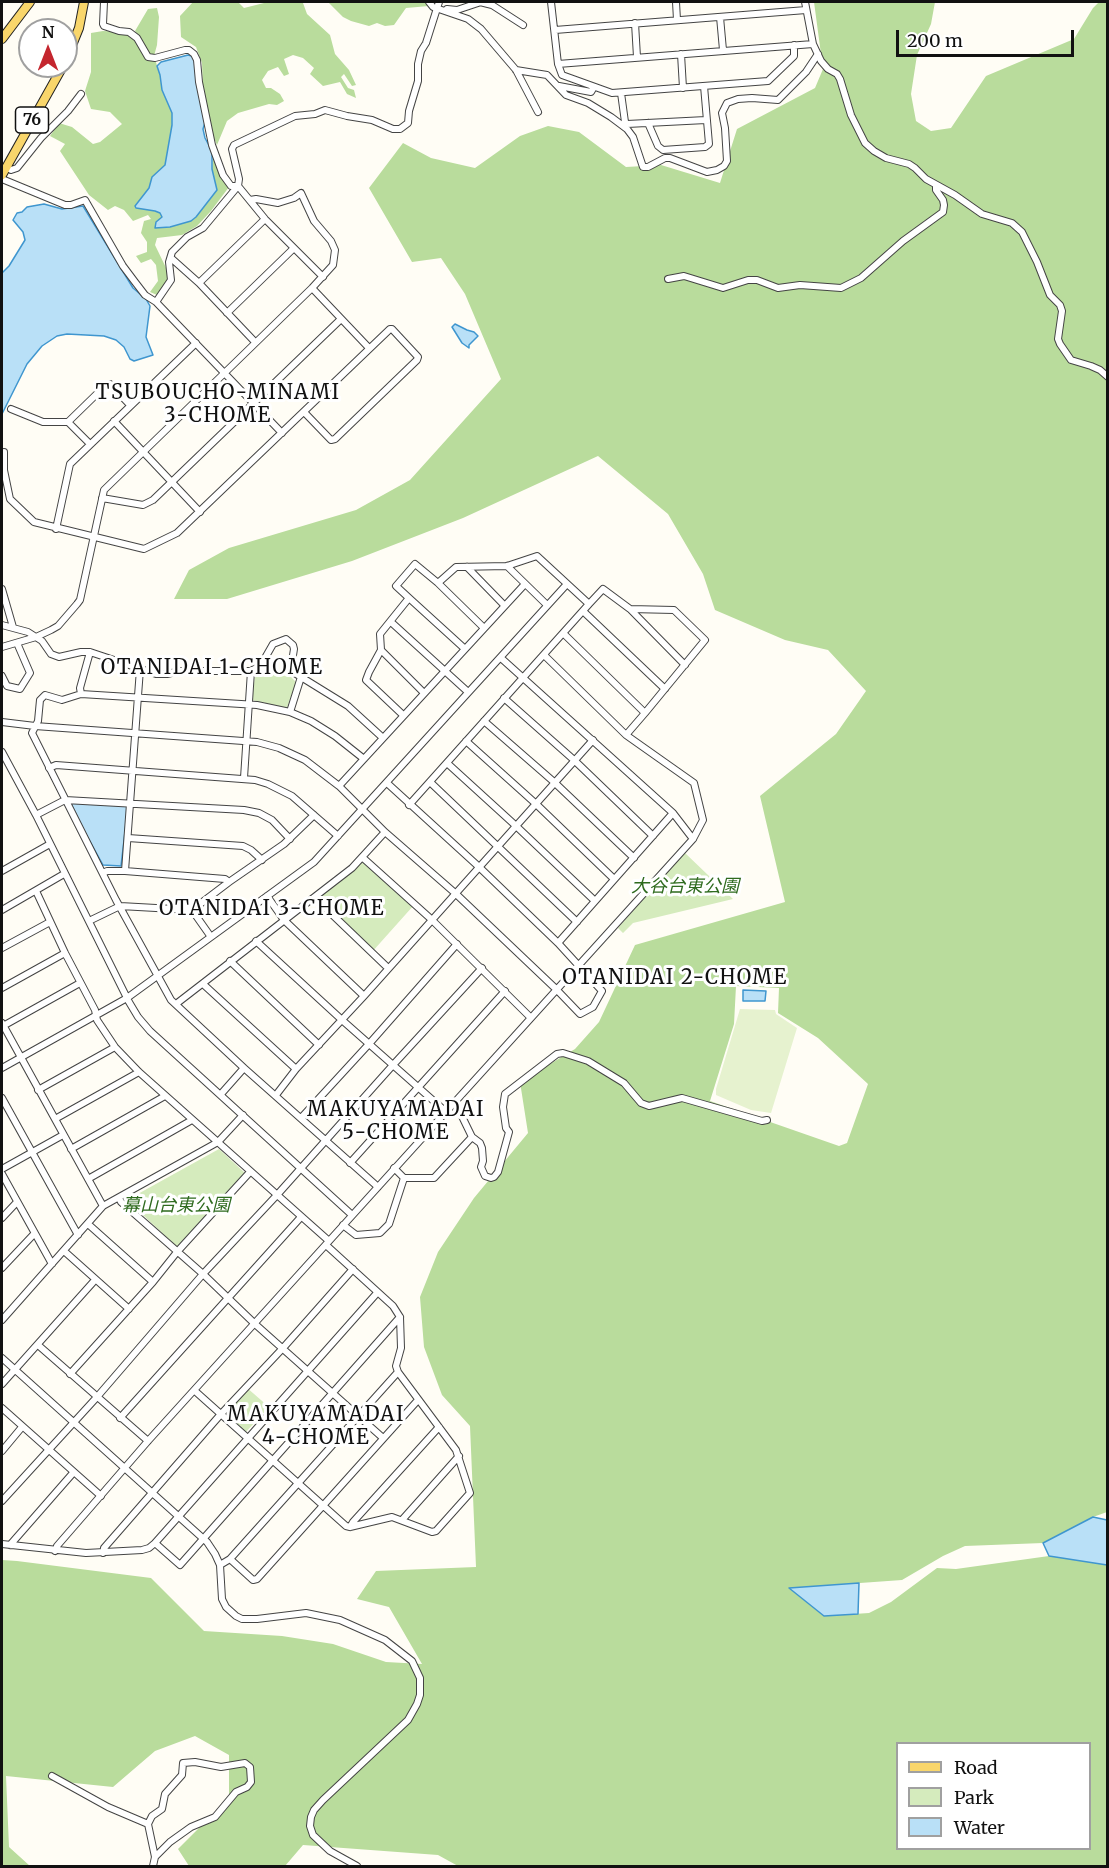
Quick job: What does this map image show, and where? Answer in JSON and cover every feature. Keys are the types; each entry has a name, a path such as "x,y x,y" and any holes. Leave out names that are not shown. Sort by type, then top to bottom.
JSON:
{"main road":[{"path":"2,39 30,2"},
{"path":"78,30 84,2"},
{"name":"76","path":"3,174 56,78"}],"street":[{"path":"104,2 104,26 129,32 137,38 148,57 155,58 185,50 194,54 212,144 219,166 231,186 238,186 265,219 323,277"},
{"path":"429,2 433,8 438,5"},
{"path":"444,11 457,10 481,2 492,5 523,25"},
{"path":"551,2 558,64 562,75 612,93 768,81 794,56 794,45"},
{"path":"676,2 677,20"},
{"path":"805,2 813,44 820,61 840,79 851,115 865,143 886,158 909,164 926,179 956,195 982,214 1012,223 1022,232 1050,295 1060,305 1062,311 1058,339 1060,344 1071,360 1091,366 1107,377"},
{"path":"156,302 171,280 172,252 187,237 203,228 238,186 239,179 232,149 234,145 296,116 315,114 325,110 372,120 393,129 405,127 418,81 421,51 426,43 438,5"},
{"path":"438,5 444,11 476,24 516,70 538,112"},
{"path":"555,30 806,10"},
{"path":"720,17 723,51"},
{"path":"634,23 637,57"},
{"path":"558,64 813,44"},
{"path":"681,54 683,88"},
{"path":"516,70 547,75 566,95 588,103 627,129 636,142 643,167 670,158 699,170 712,171 724,166 727,161 722,113 727,103 752,98 778,100 806,72 818,54"},
{"path":"559,86 591,92 594,87"},
{"path":"648,123 658,146 663,150 705,147 709,144 704,86"},
{"path":"621,93 627,124 706,120"},
{"path":"3,174 17,168 81,94"},
{"path":"3,174 65,205 85,200 123,266 145,295 156,302 282,433"},
{"path":"668,279 684,276 723,288 748,280 757,280 778,288 800,285 841,288 861,278 903,241 943,212 943,200 936,190 936,185"},
{"path":"2,647 36,637 58,626 80,600 104,490 333,265 335,250 326,233 314,221 301,193 278,203 250,200"},
{"path":"199,283 265,219"},
{"path":"227,313 294,248"},
{"path":"171,258 199,283 255,342"},
{"path":"312,288 369,348"},
{"path":"102,498 143,505 153,500 341,319"},
{"path":"4,452 4,470 9,499 34,522 144,549 177,533 390,329 418,357 335,439 331,440 304,412"},
{"path":"56,529 70,464 196,343"},
{"path":"11,409 43,422 68,422 107,384 110,384 130,405"},
{"path":"114,421 200,512"},
{"path":"68,422 90,444"},
{"path":"2,500 9,499"},
{"path":"438,583 456,567 507,566 537,556 589,604"},
{"path":"465,649 396,586 415,564 484,628"},
{"path":"507,566 547,605"},
{"path":"467,567 504,605"},
{"path":"339,786 525,584"},
{"path":"2,1068 128,998 314,862 567,584"},
{"path":"2,589 13,627"},
{"path":"409,805 603,589 630,609 685,665"},
{"path":"403,715 366,680 381,650 380,634 409,598"},
{"path":"626,735 705,639 674,610 630,609"},
{"path":"584,612 665,689"},
{"path":"391,622 468,692"},
{"path":"2,625 28,632 42,640 51,654 59,657 90,652 156,674 167,675 180,671 251,671 261,666 273,644 286,639 294,649 291,668 293,672 348,706 383,738"},
{"path":"564,634 645,713"},
{"path":"2,676 7,686 20,689 30,673 17,643"},
{"path":"381,650 424,693"},
{"path":"81,694 90,652"},
{"path":"55,1551 148,1441 693,838 703,820 694,783 626,735 544,655"},
{"path":"501,658 673,813 693,838"},
{"path":"125,871 140,669"},
{"path":"244,778 251,671"},
{"path":"290,712 301,677"},
{"path":"364,759 326,729 290,712 257,705 81,694 62,700 45,695 40,700 38,721 32,733 120,906 171,1000 378,1187"},
{"path":"504,698 574,760 653,836"},
{"path":"484,721 555,782 634,858"},
{"path":"2,722 246,741 279,748 305,760 339,786 385,832 455,893 580,1014 593,1007 602,991 558,943 387,783"},
{"path":"276,1095 296,1069 593,740"},
{"path":"466,741 615,879"},
{"path":"2,752 138,1017 150,1031 352,1215"},
{"path":"447,763 595,901"},
{"path":"49,768 56,765 132,770 244,778 268,783 292,796 338,836"},
{"path":"430,782 577,922"},
{"path":"36,815 65,800 252,811 272,820 290,839"},
{"path":"558,943 673,813"},
{"path":"89,921 120,906 192,910 290,839 314,815"},
{"path":"176,1004 352,868 385,832"},
{"path":"128,838 243,846 262,860"},
{"path":"2,871 50,844"},
{"path":"362,857 431,919 530,1017"},
{"path":"103,873 125,871 225,879 229,882"},
{"path":"2,910 64,874"},
{"path":"36,891 97,1020 115,1047 165,1096 301,1217 393,1306 400,1317 400,1348 396,1366 398,1372 459,1456 470,1493 436,1531 432,1532 389,1517 346,1526 195,1390"},
{"path":"267,896 284,920 364,996"},
{"path":"315,898 388,968"},
{"path":"192,910 211,937"},
{"path":"2,948 51,922"},
{"path":"256,941 445,1111"},
{"path":"301,1118 457,944"},
{"path":"2,988 65,953"},
{"path":"230,961 319,1045"},
{"path":"2,1501 97,1397 203,1274 482,968"},
{"path":"80,983 2,1024 103,1206"},
{"path":"203,984 296,1069"},
{"path":"350,1163 505,991"},
{"path":"38,1090 115,1047"},
{"path":"455,1102 472,1137 480,1143 484,1153 481,1167 488,1178 494,1177 498,1172 509,1132 506,1128 503,1107 505,1094 552,1056 560,1053 588,1061 624,1083 641,1102 649,1106 682,1098 762,1121 767,1120"},
{"path":"221,1094 244,1068"},
{"path":"55,1119 139,1072"},
{"path":"71,1149 165,1096"},
{"path":"2,1098 78,1235"},
{"path":"3,1315 103,1206 218,1142 243,1115"},
{"path":"87,1179 192,1119"},
{"path":"2,1168 63,1135"},
{"path":"394,1168 404,1178 434,1178 472,1137"},
{"path":"70,1374 250,1172"},
{"path":"2,1174 52,1264"},
{"path":"344,1225 356,1235 380,1233 389,1224 404,1178"},
{"path":"119,1198 383,1438"},
{"path":"2,1218 17,1202"},
{"path":"120,1418 301,1217"},
{"path":"88,1224 153,1282"},
{"path":"2,1268 34,1234"},
{"path":"64,1251 129,1310"},
{"path":"103,1553 104,1548 221,1414 353,1269"},
{"path":"2,1384 95,1280"},
{"path":"2,1544 55,1551 103,1553 146,1549 155,1543 377,1293"},
{"path":"155,1543 180,1565 400,1317"},
{"path":"38,1345 148,1441"},
{"path":"2,1358 202,1539 215,1554 220,1565 222,1599 236,1616 242,1619 257,1619 306,1613 340,1620 385,1640 412,1661 418,1671 421,1686 417,1704 408,1720 322,1800 311,1817 310,1826 313,1835 330,1851 357,1866"},
{"path":"220,1565 230,1559 398,1372"},
{"path":"230,1559 253,1580 257,1579 418,1400"},
{"path":"2,1408 100,1496"},
{"path":"2,1451 22,1427"},
{"path":"350,1527 439,1427"},
{"path":"402,1520 459,1456"},
{"path":"10,1545 73,1473"},
{"path":"153,1866 155,1857 148,1824 152,1816 162,1809 165,1794 182,1775 183,1763 195,1762 221,1767 244,1763 250,1767 251,1782 247,1787 236,1792 215,1817 191,1827 170,1842 155,1857"},
{"path":"52,1776 108,1807 148,1824"}],"green space":[{"path":"193,2 238,2 244,8 264,3 303,3 307,14 330,35 335,54 349,70 356,85 352,86 344,74 341,77 348,88 354,90 356,98 347,94 340,82 323,86 310,74 314,68 303,58 293,55 284,59 289,74 284,76 278,67 268,71 262,80 266,88 271,88 280,94 284,101 277,105 269,104 238,113 227,121 217,145 203,88 202,63 196,47 181,37 180,16"},
{"path":"328,2 426,2 429,6 406,8 394,25 385,26 377,23 369,26 343,17"},
{"path":"814,2 935,2 931,24 917,55 911,94 916,121 931,131 951,128 986,76 1074,39 1093,8 1099,2 1107,2 1107,1512 1043,1543 965,1546 902,1580 790,1588 824,1616 869,1613 891,1602 937,1568 956,1569 1049,1556 1107,1565 1107,1866 458,1866 438,1855 303,1845 285,1866 189,1866 178,1849 229,1798 229,1755 195,1736 155,1751 113,1787 6,1776 9,1847 30,1866 2,1866 2,1560 151,1578 204,1631 282,1636 333,1644 386,1662 422,1664 389,1607 357,1599 376,1571 476,1567 470,1426 442,1395 424,1347 420,1297 438,1252 474,1198 528,1133 520,1082 575,1049 599,1022 635,945 785,902 760,796 836,734 866,691 828,650 785,640 715,610 703,574 668,514 598,456 463,518 352,561 227,599 174,599 189,570 229,548 356,510 410,480 501,379 465,294 441,258 412,262 369,188 403,143 431,158 475,168 520,136 548,126 579,132 626,167 661,165 720,183 737,129 815,88 823,69","holes":["736,986 779,988 778,1013 818,1038 868,1084 847,1143 839,1146 710,1101 734,1024"]},
{"path":"157,8 159,17 154,56 162,90 172,113 172,125 165,165 152,177 149,188 135,206 160,213 162,217 191,221 217,190 212,169 213,156 229,187 197,226 182,235 157,238 155,245 169,274 169,281 157,295 150,292 158,281 156,265 151,259 141,263 136,256 147,252 147,242 141,233 144,221 151,219 148,215 133,221 124,210 115,206 108,210 89,195 60,151 65,144 50,136 59,123 72,127 93,144 100,142 122,124 110,112 91,109 85,91 91,72 91,33 126,32 142,41 135,31 148,9"},
{"path":"264,671 291,677 296,682 287,708 252,700 255,676"},
{"name":"大谷台東公園","path":"684,852 733,899 633,923 623,933 618,928"},
{"path":"362,858 414,905 372,952 316,898"},
{"path":"740,1009 775,1010 776,1014 797,1028 771,1113 751,1110 716,1095"},
{"name":"幕山台東公園","path":"219,1149 245,1173 177,1247 127,1200"},
{"path":"246,1387 269,1407 244,1434 221,1414"}],"water":[{"path":"188,55 195,57 206,119 203,129 212,151 212,169 217,190 191,221 170,227 155,228 156,222 162,217 160,213 135,206 149,188 152,177 165,165 172,125 172,113 162,90 157,66 161,62"},
{"path":"44,204 62,209 83,206 133,288 146,299 150,306 146,337 153,355 134,361 116,340 104,336 67,334 57,336 42,346 27,364 2,414 2,273 25,240 23,232 13,220 17,213 27,207"},
{"path":"455,324 478,336 469,348 462,343 452,327"},
{"path":"68,802 128,806 121,866 103,865"},
{"path":"743,990 766,991 765,1001 743,1001"},
{"path":"1093,1517 1107,1520 1107,1565 1049,1556 1043,1543"},
{"path":"859,1583 858,1614 824,1616 789,1588"}],"district":[{"name":"TSUBOUCHO-MINAMI 3-CHOME","path":"218,404"},
{"name":"OTANIDAI 1-CHOME","path":"212,668"},
{"name":"OTANIDAI 3-CHOME","path":"272,909"},
{"name":"OTANIDAI 2-CHOME","path":"675,978"},
{"name":"MAKUYAMADAI 5-CHOME","path":"396,1122"},
{"name":"MAKUYAMADAI 4-CHOME","path":"316,1426"}]}
